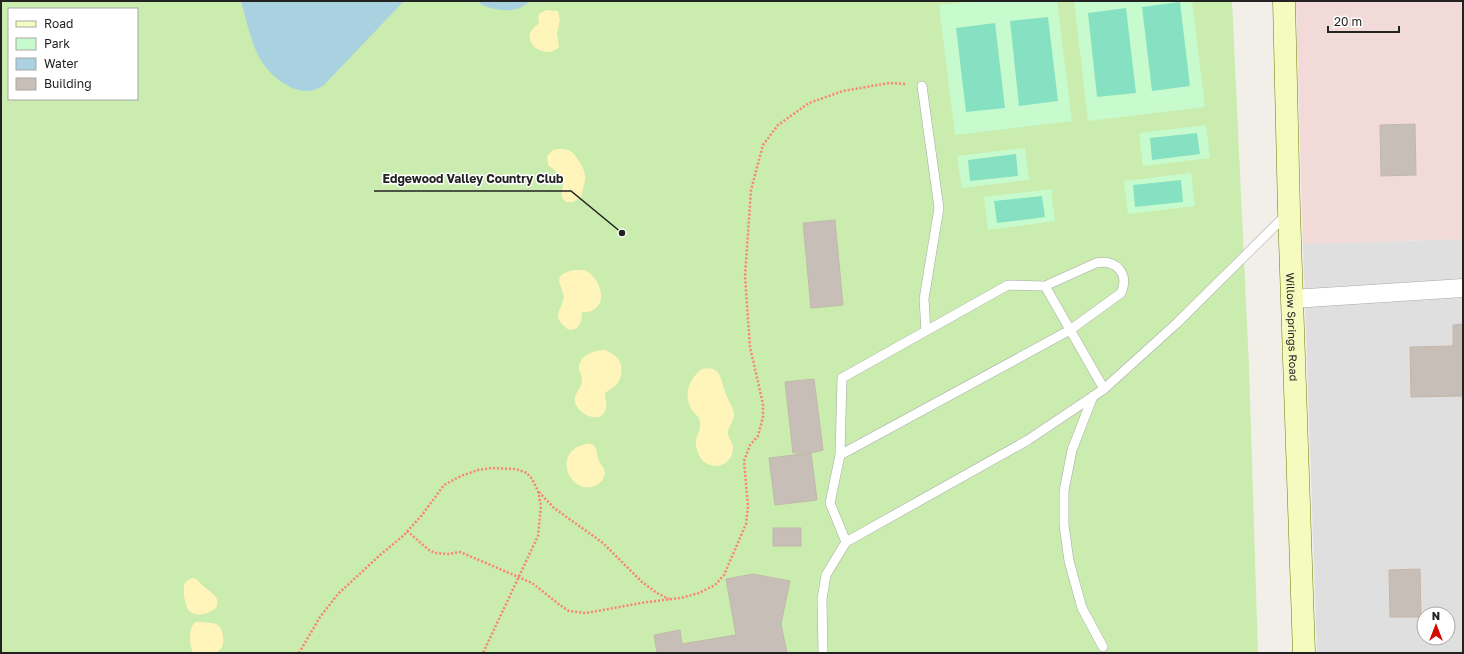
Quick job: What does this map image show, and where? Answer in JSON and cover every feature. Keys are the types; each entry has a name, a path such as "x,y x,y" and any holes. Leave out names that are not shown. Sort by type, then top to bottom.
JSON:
{"main road":[{"name":"Willow Springs Road","path":"1284,1 1289,212 1304,653"}],"street":[{"path":"1292,299 1463,288"}],"lane":[{"path":"922,86 939,208 924,299 926,331"},
{"path":"823,653 822,599 826,575 846,542 1028,440 1104,389 1177,323 1289,212"},
{"path":"840,455 1070,330 1121,293 1124,281 1120,269 1109,262 1096,262 1045,286 1008,285 842,378 840,455 830,503 846,542"},
{"path":"1045,286 1104,389"},
{"path":"1094,396 1072,450 1064,491 1064,525 1069,561 1082,608 1103,647"}],"path":[{"path":"407,531 429,550 435,553 448,554 460,552 532,583 560,606 569,611 586,613 681,598 699,593 715,585 724,575 746,524 748,506 744,460 750,446 758,436 763,417 763,404 750,347 745,276 751,190 763,145 778,125 808,103 843,91 889,83 922,86"},
{"path":"299,653 320,617 338,594 407,531 422,515 444,485 461,476 478,470 492,468 516,469 526,473 532,479 538,491 541,506 538,536 483,653"},
{"path":"538,491 554,508 603,543 642,582 657,593 670,599"}],"shaded area":[{"path":"1296,1 1463,1 1463,239 1303,244"},
{"path":"1463,239 1463,653 1317,653 1303,244"}],"green space":[{"path":"1,1 1232,1 1249,367 1258,653 1,653"},
{"path":"974,1 1057,1 1072,121 955,135 939,5"},
{"path":"1074,1 1192,1 1205,107 1088,121"},
{"path":"1180,2 1190,86 1152,91 1142,7"},
{"path":"1126,8 1136,93 1097,97 1088,13"},
{"path":"1048,17 1058,101 1019,106 1010,21"},
{"path":"995,23 1005,108 966,112 956,28"},
{"path":"1206,125 1210,158 1143,166 1139,133"},
{"path":"1197,133 1200,154 1152,160 1150,138"},
{"path":"1025,148 1029,180 962,188 957,156"},
{"path":"1016,154 1018,176 970,181 968,160"},
{"path":"1191,173 1195,206 1128,214 1124,181"},
{"path":"1181,180 1183,202 1135,207 1133,185"},
{"path":"1051,189 1055,221 988,230 984,197"},
{"path":"1042,196 1045,217 997,223 994,201"}],"sand":[{"path":"546,10 558,11 560,21 557,33 559,47 549,52 539,50 531,43 530,38 530,33 539,23 538,17 540,13"},
{"path":"564,149 572,152 585,172 585,180 581,197 573,202 566,202 562,198 563,177 548,165 547,156 553,150"},
{"path":"574,270 584,270 589,273 598,283 601,296 597,307 590,311 582,312 581,322 577,328 571,330 566,328 561,323 558,316 564,297 559,280 562,274"},
{"path":"605,350 613,354 619,360 621,366 620,380 605,393 606,409 602,415 598,417 588,416 580,410 575,402 575,396 582,382 582,377 579,370 580,363 585,356 593,352"},
{"path":"709,368 718,372 734,411 734,417 728,433 733,446 731,457 726,463 718,466 710,465 703,461 696,448 700,420 689,405 688,393 691,382 697,373 702,369"},
{"path":"586,444 595,446 599,461 605,472 602,481 591,487 583,487 576,484 571,478 567,462 569,455 575,448"},
{"path":"193,578 214,595 217,601 216,608 207,613 199,614 192,613 188,610 184,596 184,586 187,581"},
{"path":"195,622 207,622 218,625 222,632 222,648 217,652 193,653 190,637 191,629"}],"water":[{"path":"241,1 404,1 323,86 308,91 293,88 278,80 262,62 255,49"},
{"path":"477,1 530,1 519,8 507,10 490,8"}],"building":[{"path":"1415,124 1416,175 1381,176 1380,125"},
{"path":"835,220 843,305 811,308 803,223"},
{"path":"1463,324 1463,396 1411,397 1410,347 1453,346 1453,325"},
{"path":"814,379 823,450 811,453 793,453 785,382"},
{"path":"811,453 817,500 775,505 769,458"},
{"path":"773,528 801,528 801,546 773,546"},
{"path":"1420,569 1421,606 1416,606 1416,617 1390,617 1389,570"},
{"path":"753,574 790,581 781,624 787,653 657,653 654,635 680,630 682,644 736,635 726,579"}],"place":[{"name":"Edgewood Valley Country Club","path":"622,233"}]}
